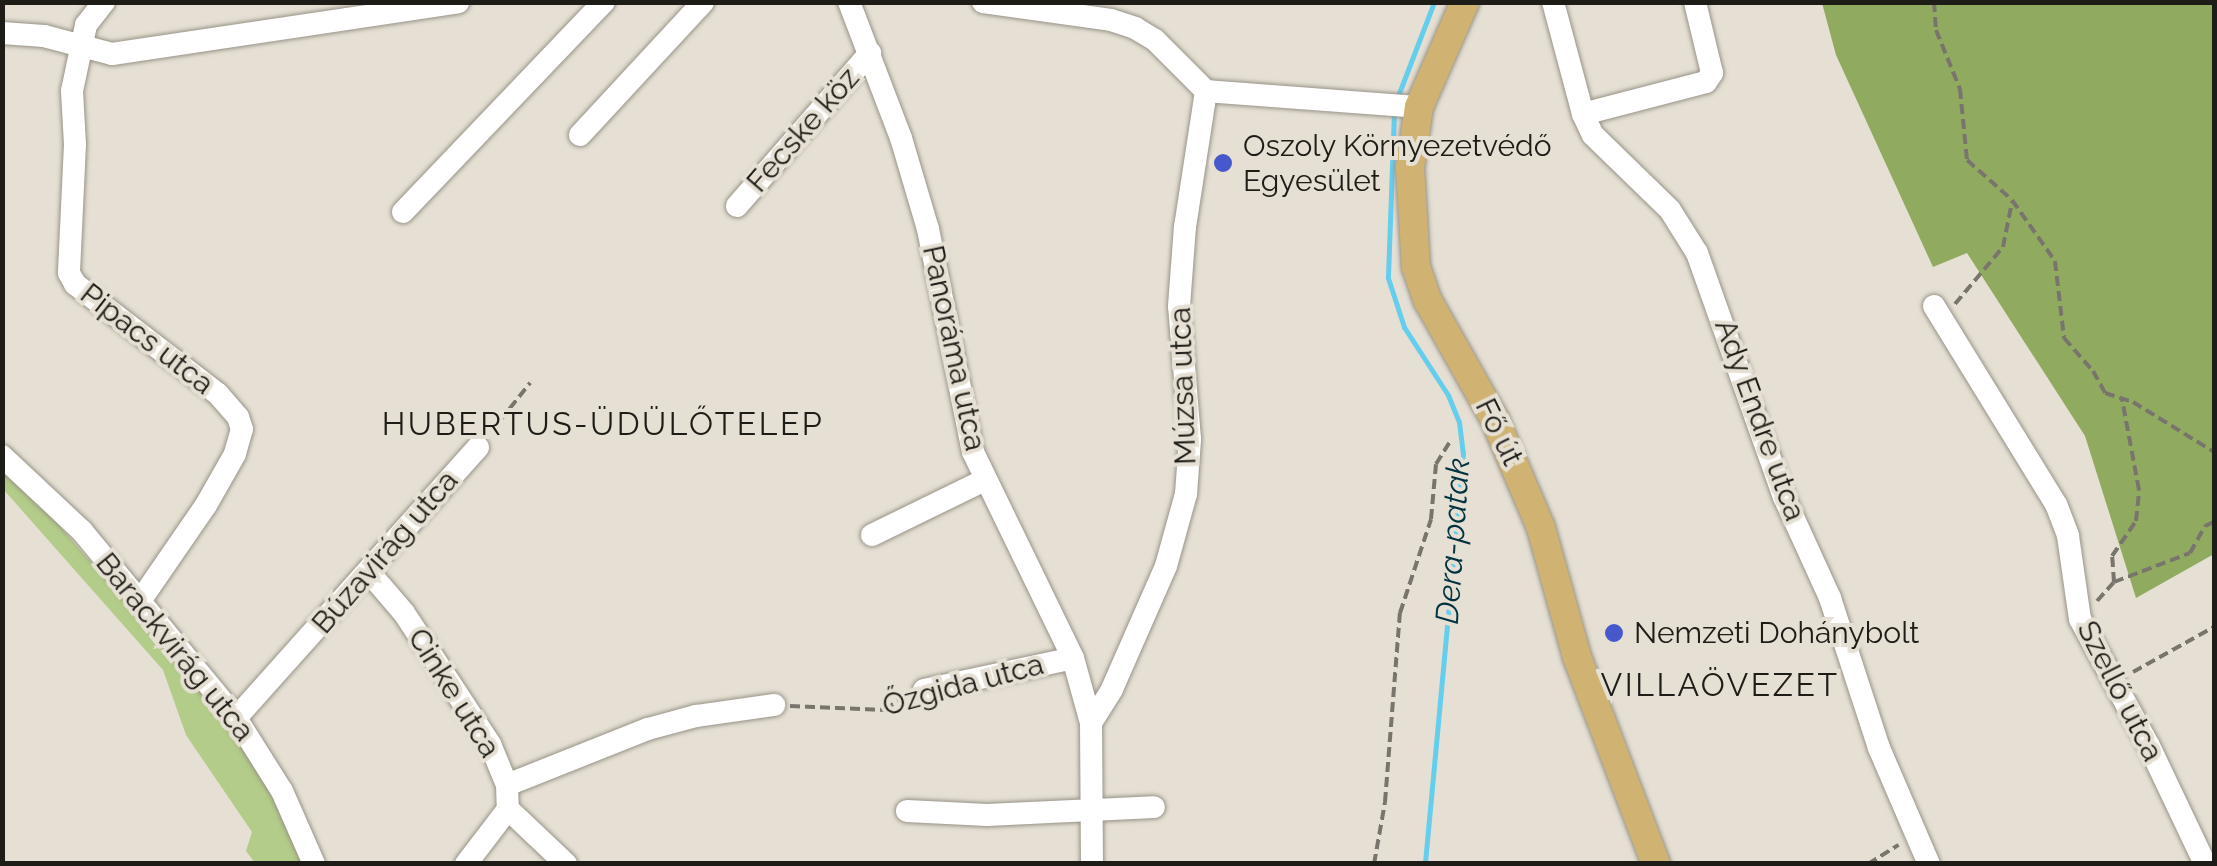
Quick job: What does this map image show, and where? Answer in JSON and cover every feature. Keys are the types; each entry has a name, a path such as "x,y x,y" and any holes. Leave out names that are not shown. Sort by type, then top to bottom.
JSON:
{"main road":[{"name":"Fő út","path":"1465,2 1413,107 1412,237 1421,284 1495,420 1528,496 1577,656 1656,864"}],"street":[{"path":"80,43 86,25 104,2"},
{"path":"2,33 80,43 112,54 458,2"},
{"path":"404,212 604,2"},
{"path":"580,135 703,2"},
{"name":"Panoráma utca","path":"849,2 928,229 967,430 985,480 1073,658 1091,722 1092,864"},
{"path":"983,2 1110,20 1135,28 1155,40 1206,91 1413,107"},
{"name":"Ady Endre utca","path":"1554,2 1583,114 1593,134 1670,210 1698,253 1784,497 1830,598 1879,748 1929,864"},
{"path":"1583,114 1706,82 1712,73 1696,2"},
{"name":"Pipacs utca","path":"80,43 72,92 75,144 69,273 88,295 218,394 238,417 242,428 235,454 206,505 140,601"},
{"name":"Fecske köz","path":"736,206 870,54"},
{"name":"Múzsa utca","path":"1091,722 1112,690 1160,581 1186,494 1190,439 1179,306 1185,226 1206,91"},
{"name":"Szellő utca","path":"1938,312 2056,504 2068,536 2080,618 2205,864"},
{"name":"Búzavirág utca","path":"236,718 478,446"},
{"name":"Barackvirág utca","path":"2,456 50,496 236,718 282,791 314,864"},
{"path":"872,535 985,480"},
{"name":"Cinke utca","path":"368,570 404,613 467,706 508,797 566,864"},
{"name":"Őzgida utca","path":"924,690 1073,658"},
{"path":"466,864 508,797 648,729 696,716 774,705"},
{"path":"907,811 987,815 1154,807"}],"path":[{"path":"1934,2 1936,30 1960,89 1967,160 2012,200 2054,261 2060,282 2064,338 2093,370 2106,393 2122,398 2214,452"},
{"path":"1938,312 2003,247 2012,200"},
{"name":"Búzavirág utca","path":"478,446 530,383"},
{"path":"2114,582 2112,556 2136,521 2140,490 2122,398"},
{"path":"1374,864 1385,802 1400,613 1431,519 1436,464 1448,443"},
{"path":"2080,618 2114,582 2190,553 2205,526 2214,522"},
{"path":"2114,680 2149,666 2214,627"},
{"name":"Őzgida utca","path":"774,705 885,710 896,698 924,690"},
{"path":"1868,864 1889,850"}],"green space":[{"path":"1822,3 2214,3 2214,554 2136,598 2085,436 1967,253 1933,267 1836,55"},
{"path":"2,471 38,501 254,751 302,863 255,863 246,851 252,832 186,735 163,670 3,489"}],"waterway":[{"name":"Dera-patak","path":"1396,101 1434,2"},
{"name":"Dera-patak","path":"1394,112 1388,278 1404,327 1448,395 1459,422 1463,453 1425,864"}],"place":[{"name":"Oszoly Környezetvédő Egyesület","path":"1223,163"},
{"name":"Nemzeti Dohánybolt","path":"1614,633"}],"district":[{"name":"HUBERTUS-ÜDÜLŐTELEP","path":"603,424"},
{"name":"VILLAÖVEZET","path":"1720,685"}]}
